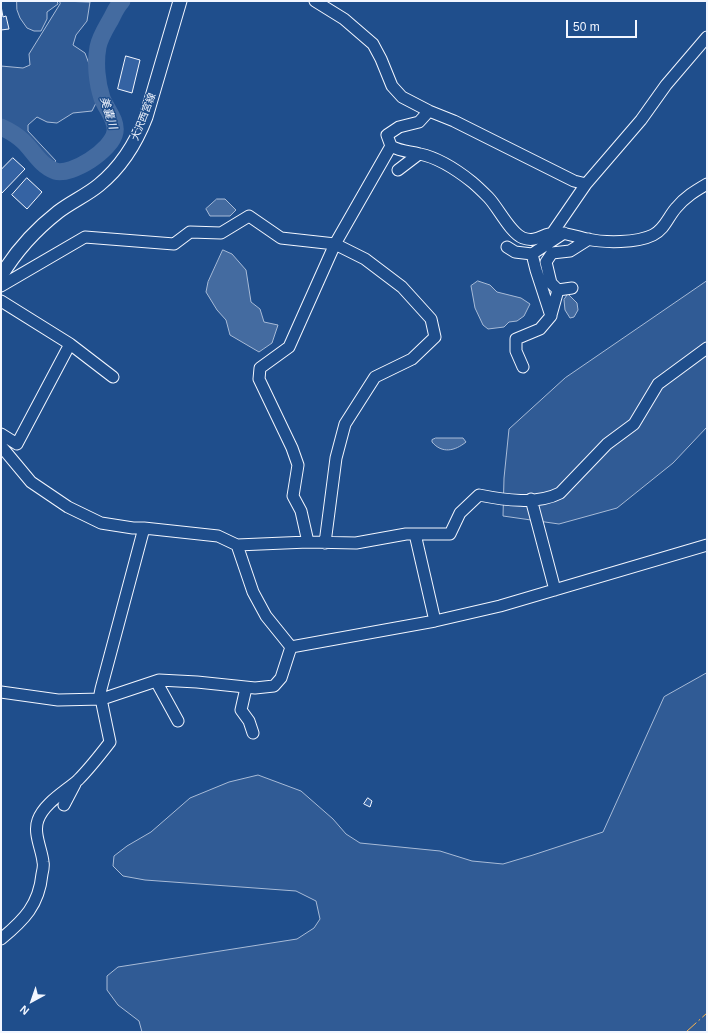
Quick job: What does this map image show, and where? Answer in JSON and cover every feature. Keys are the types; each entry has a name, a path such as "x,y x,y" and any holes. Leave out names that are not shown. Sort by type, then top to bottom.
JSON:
{"main road":[{"name":"大沢西宮線","path":"1,278 13,258 34,233 59,211 99,185 114,171 128,154 139,135 146,117 180,1"}],"street":[{"path":"315,1 344,19 373,44 382,59 392,86 402,97 429,111 454,121 574,181 586,184"},
{"path":"553,232 586,184 641,120 666,85 707,37"},
{"path":"429,111 419,122 399,127 387,135 391,146 400,151 419,154 440,161 472,182 489,197 508,223 521,237 534,240 553,232 564,233 589,240 638,240 653,235 664,228 675,209 686,197 707,184"},
{"path":"308,542 301,511 293,496 298,465 292,448 259,379 260,368 289,347 335,244 391,146"},
{"path":"398,170 419,154"},
{"path":"1,278 85,237 174,244 190,232 221,233 249,216 281,238 335,244 365,258 402,287 431,319 435,338 412,359 376,377 345,424 336,458 325,543"},
{"path":"507,247 515,252 532,254 564,233"},
{"path":"558,290 551,283 546,262 552,253 570,251 589,240"},
{"path":"532,254 551,316"},
{"path":"558,290 572,288"},
{"path":"523,367 516,351 516,339 540,329 551,316 558,290"},
{"path":"1,302 70,344 113,377"},
{"path":"1,434 17,444 70,344"},
{"path":"1,446 31,482 68,507 101,523 133,528 218,536 237,545 308,542 356,544 406,534 450,534 460,513 479,495 508,500 550,498 560,493 607,444 634,424 658,384 707,348"},
{"path":"531,499 555,590"},
{"path":"1,939 30,912 41,889 43,862 38,840 37,820 61,793 77,781 110,742 100,694 144,528"},
{"path":"415,534 435,621"},
{"path":"237,545 253,592 266,616 291,647"},
{"path":"291,647 435,621 500,606 707,546"},
{"path":"1,692 58,700 102,699 160,680 197,682 246,688 274,686 281,678 291,647"},
{"path":"156,681 178,721"},
{"path":"246,688 241,710 249,721 254,733"},
{"path":"64,805 77,781"}],"shaded area":[{"path":"17,1 57,1 58,4 47,12 47,19 41,31 34,31 27,28 20,18 17,10"},
{"path":"60,1 90,2 87,21 76,35 73,45 85,53 91,69 97,101 92,111 73,113 57,123 47,122 37,117 28,125 28,131 56,161 51,165 39,155 30,142 10,126 1,123 1,66 23,68 30,65 29,54 60,4"},
{"path":"217,199 225,199 236,210 230,216 210,216 206,209"},
{"path":"223,250 232,254 246,270 251,302 260,309 264,322 278,325 272,343 259,352 230,335 226,320 217,310 206,292 208,282"},
{"path":"478,281 490,285 497,292 521,298 530,304 524,316 517,321 509,322 504,327 488,329 483,325 475,308 471,286"},
{"path":"707,281 707,427 673,463 617,508 559,524 503,516 504,478 509,429 565,378"},
{"path":"568,294 577,303 578,310 574,317 570,318 565,310 564,300"},
{"path":"436,438 463,438 466,442 453,449 444,450 432,442 432,440"},
{"path":"707,673 707,1032 142,1032 139,1021 118,1005 107,990 107,976 118,967 297,939 314,928 320,919 316,901 296,891 145,880 123,876 113,866 114,856 127,846 151,832 190,798 229,782 258,775 301,791 333,819 346,834 360,843 440,851 472,861 503,864 603,832 664,697"}],"building":[{"path":"1,6 3,17 6,16 9,29 1,30"},
{"path":"126,56 140,60 132,93 118,89"},
{"path":"13,158 25,169 1,194 1,170"},
{"path":"27,178 42,192 27,209 12,195"},
{"path":"368,798 372,801 370,807 364,804"}],"waterway":[{"name":"美嚢川","path":"1,127 19,137 46,166 55,171 71,170 81,166 99,154 107,146 112,139 115,128 113,119 100,92 97,73 97,53 102,36 122,1"}],"power":[{"path":"686,1032 707,1013"}]}
